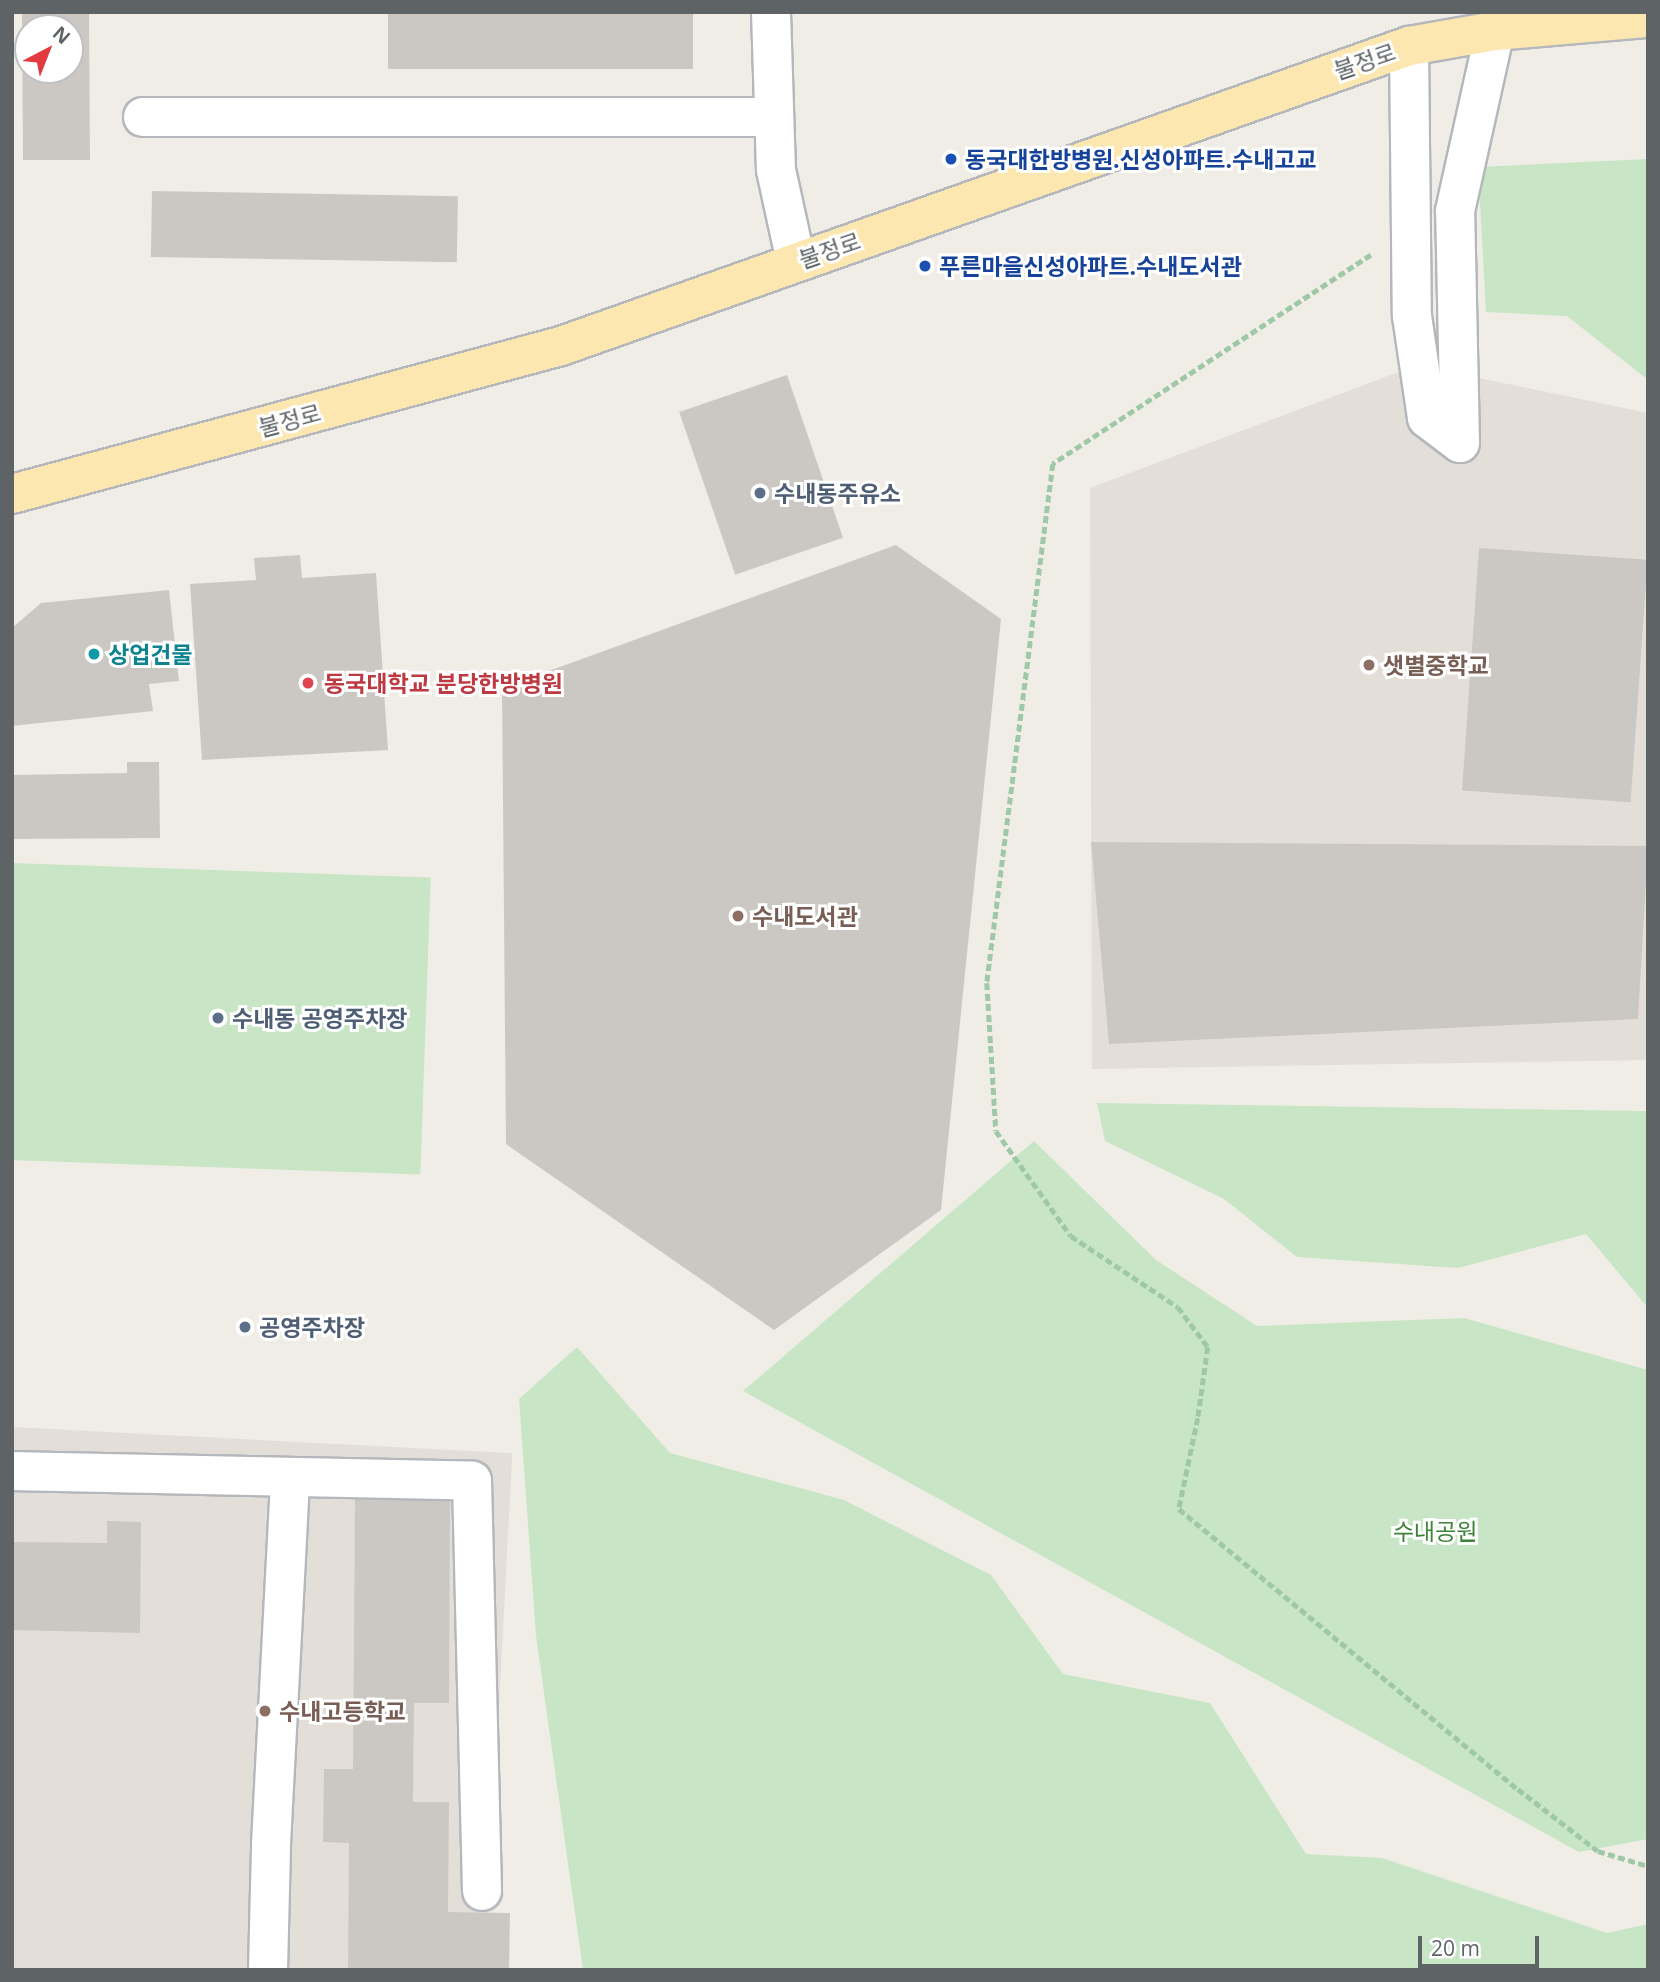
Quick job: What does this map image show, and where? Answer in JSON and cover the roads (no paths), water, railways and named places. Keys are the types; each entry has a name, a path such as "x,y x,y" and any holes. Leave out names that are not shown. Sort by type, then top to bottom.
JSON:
{"main road":[{"name":"불정로","path":"12,495 561,346 796,261 1408,29 1495,22 1648,18"}],"lane":[{"path":"771,12 776,170 796,261"},
{"path":"1408,29 1412,316 1427,418 1460,443 1455,211 1495,22"},
{"path":"143,117 773,117"},
{"path":"12,1471 472,1481 482,1891"},
{"path":"268,1970 271,1844 290,1477"}],"place":[{"name":"동국대한방병원.신성아파트.수내고교","path":"951,159"},
{"name":"푸른마을신성아파트.수내도서관","path":"925,266"},
{"name":"수내동주유소","path":"760,493"},
{"name":"상업건물","path":"94,654"},
{"name":"샛별중학교","path":"1369,665"},
{"name":"동국대학교 분당한방병원","path":"308,683"},
{"name":"수내도서관","path":"738,916"},
{"name":"수내동 공영주차장","path":"218,1018"},
{"name":"공영주차장","path":"245,1327"},
{"name":"수내고등학교","path":"265,1711"}],"park label":[{"name":"수내공원","path":"1435,1531"}]}
